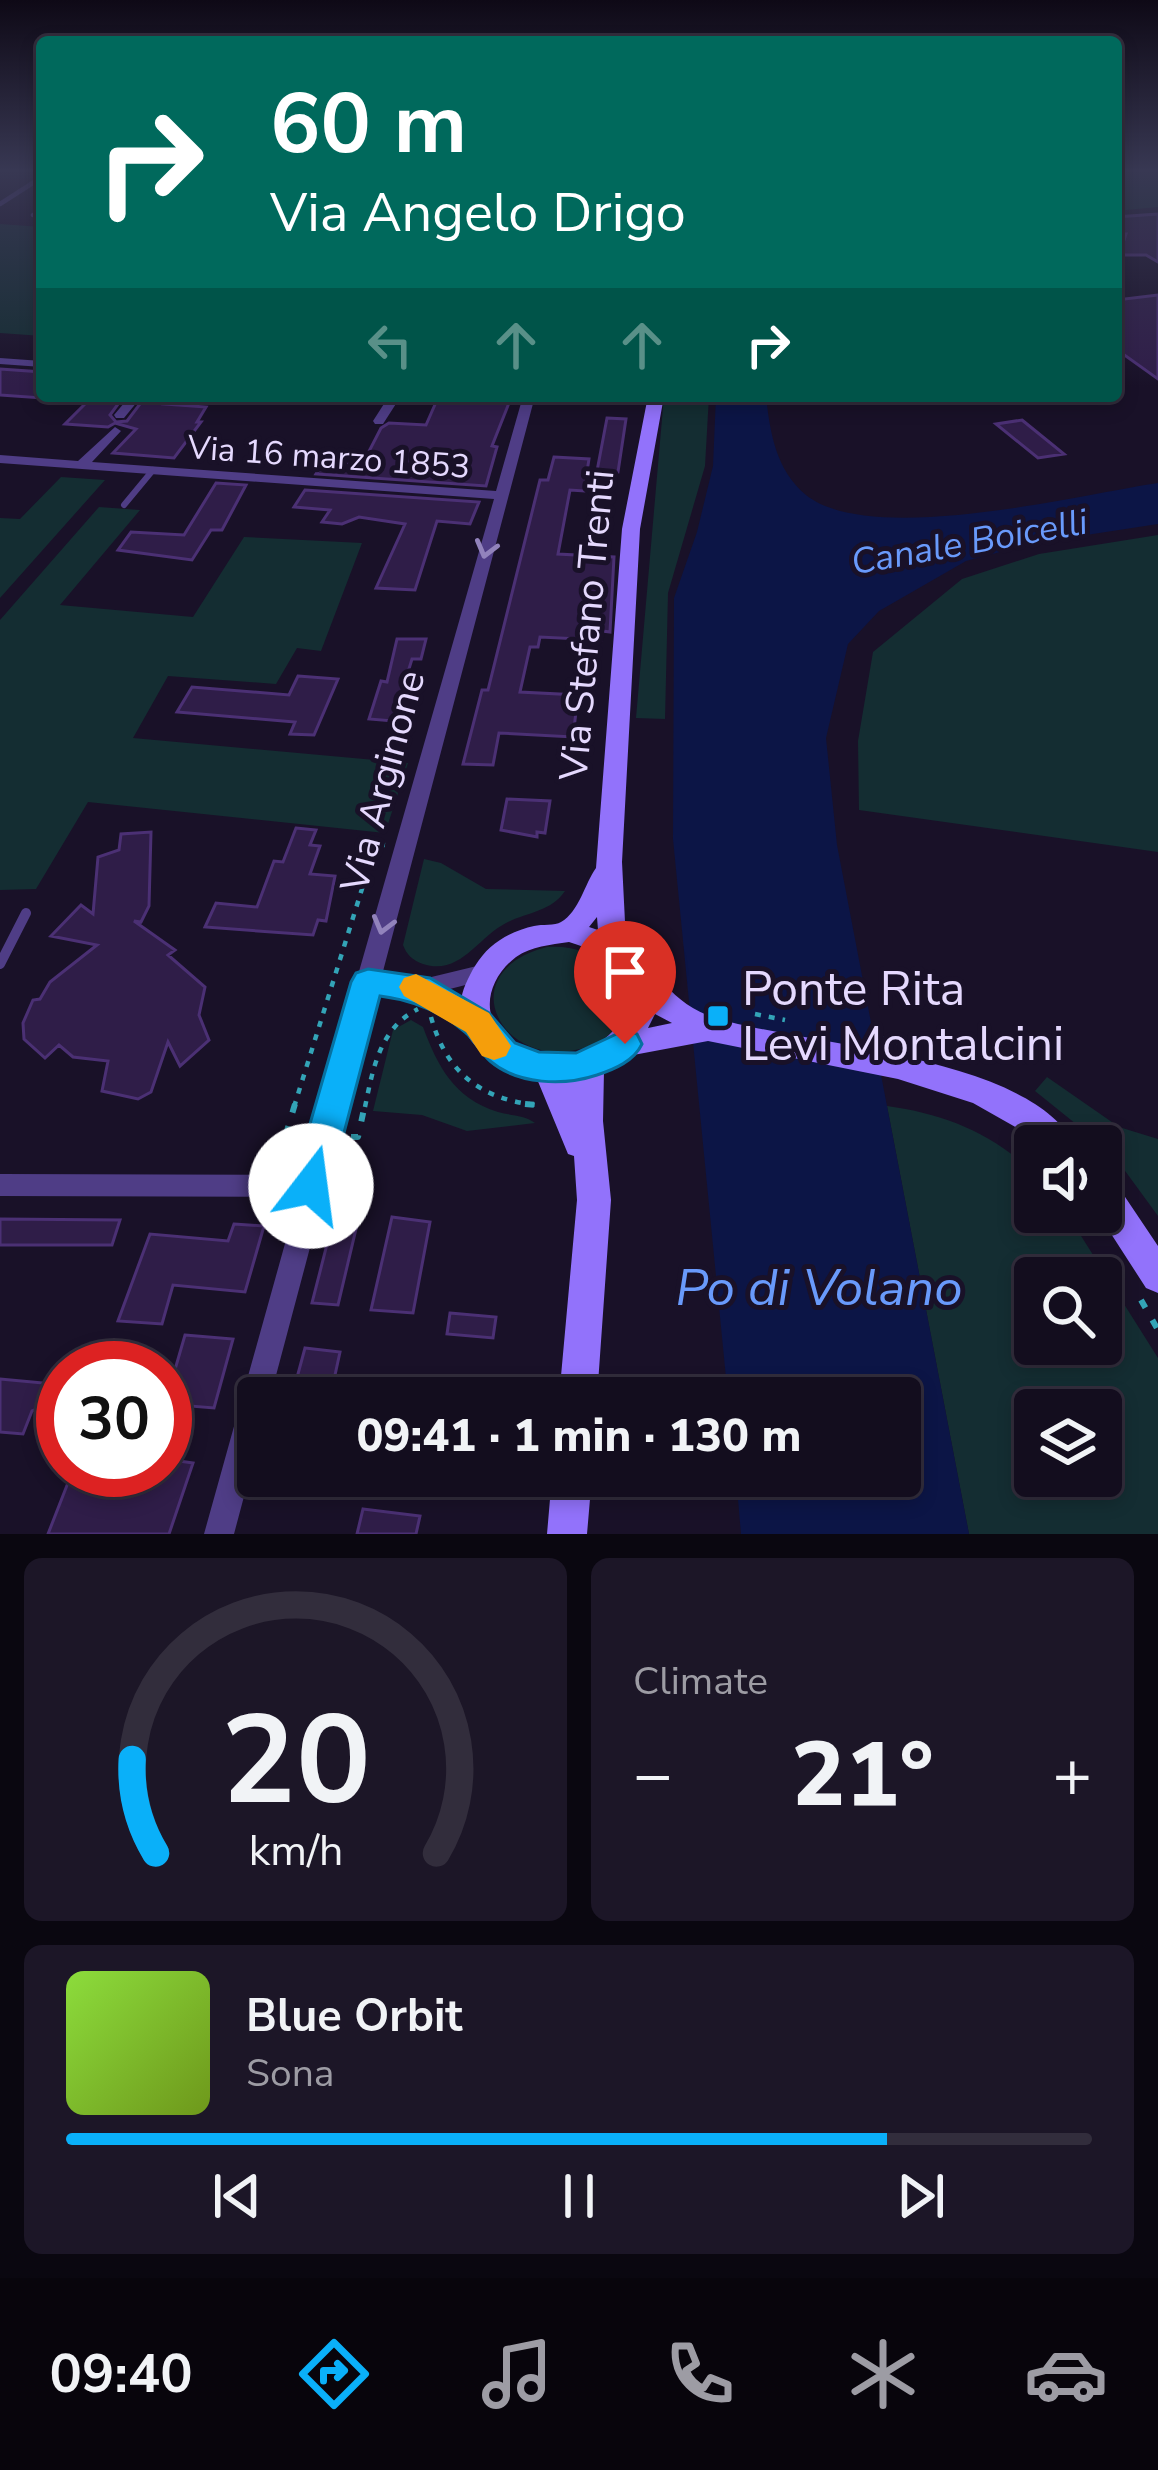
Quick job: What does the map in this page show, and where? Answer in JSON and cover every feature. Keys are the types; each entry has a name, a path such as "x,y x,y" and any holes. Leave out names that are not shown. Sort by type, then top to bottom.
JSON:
{"main road":[{"name":"Via Stefano Trenti","path":"612,946 609,862 633,508 655,402"},
{"name":"Via Stefano Trenti","path":"569,932 589,908 609,862"},
{"path":"708,1029 625,1044 589,1064 548,1068 503,1053 478,1023 473,997 481,973 494,956 523,938 569,932 612,946 666,1006 708,1029 930,1074 983,1093 1038,1125"},
{"path":"625,1044 644,1012 642,981"},
{"path":"579,1377 592,1180 589,1064"},
{"path":"548,1068 592,1180"},
{"path":"1122,1222 1158,1276"},
{"path":"567,1534 570,1497"}],"street":[{"path":"1,362 36,364"},
{"path":"120,415 131,402"},
{"path":"379,421 390,402"},
{"name":"Via Arginone","path":"219,1534 311,1186 320,1135 368,982 527,402"},
{"path":"81,465 115,430"},
{"name":"Via 16 marzo 1853","path":"0,459 501,495"},
{"path":"368,982 419,988 481,973"},
{"path":"419,988 478,1023"},
{"path":"0,1185 311,1186"}],"lane":[{"name":"Via 16 marzo 1853","path":"124,506 153,470"},
{"path":"0,964 26,914"}],"path":[{"path":"396,846 376,844 286,1134 358,1137 385,1034 397,1018 417,1009 428,1011 438,1048 470,1085 499,1099 547,1106"},
{"path":"738,1011 807,1024"},
{"path":"877,1037 917,1047"}],"green space":[{"path":"0,244 36,244 36,336 0,333"},
{"path":"663,402 709,402 705,466 668,593 665,719 636,718"},
{"path":"61,477 105,480 0,598 0,518 20,519"},
{"path":"99,507 140,510 60,605 193,617 244,537 362,543 321,651 297,648 276,684 168,676 133,738 408,763 385,833 88,802 36,889 0,890 0,620"},
{"path":"1158,535 1158,852 859,810 858,741 873,652 962,579 1039,554"},
{"path":"424,859 441,863 486,889 565,891 546,907 496,930 458,960 448,965 423,964 410,957 403,945"},
{"path":"547,947 571,948 593,956 622,983 627,1000 624,1017 612,1033 589,1046 559,1052 533,1048 512,1036 499,1018 494,998 499,978 516,960"},
{"path":"411,1020 423,1027 442,1068 459,1090 483,1106 535,1123 467,1131 422,1115 373,1111 393,1030"},
{"path":"1047,1077 1116,1125 1077,1125 1035,1091"},
{"path":"887,1106 967,1128 1014,1157 1014,1233 1079,1233 1094,1257 1014,1257 1014,1365 1122,1365 1122,1301 1158,1358 1158,1534 969,1534"},
{"path":"1122,1128 1158,1139 1158,1216 1122,1167"}],"water":[{"name":"Po di Volano","path":"716,402 767,402 773,437 788,474 806,495 837,510 877,517 976,513 1158,483 1158,524 1034,543 966,561 879,611 848,644 826,738 837,845 969,1534 741,1534 738,1497 921,1497 921,1377 726,1377 673,839 674,598 713,466"}],"building":[{"path":"1158,244 1158,262 1146,255 1122,255 1122,246"},
{"path":"1158,295 1158,379 1122,353 1122,299"},
{"path":"0,369 36,372 36,398 0,395"},
{"path":"87,402 120,402 110,415 116,422 127,421 141,402 206,407 197,422 201,422 174,458 113,453 136,429 115,423 108,427 65,424"},
{"path":"436,402 509,403 492,446 497,447 486,486 316,474 323,463 362,465 381,428 389,423 426,425"},
{"path":"607,418 626,419 618,472 597,471"},
{"path":"1022,420 1064,454 1038,458 996,424"},
{"path":"554,457 589,459 584,491 570,490 558,554 614,557 610,632 602,631 601,640 540,637 538,647 530,647 520,692 578,695 573,737 499,733 493,765 463,764 482,690 488,690 540,480 548,480"},
{"path":"216,483 246,485 222,530 211,530 192,560 118,550 131,532 184,535"},
{"path":"305,490 479,502 470,524 437,521 415,590 376,588 405,524 359,517 342,524 322,522 330,510 294,507"},
{"path":"397,639 426,639 421,659 412,659 393,721 369,719 381,681 387,682"},
{"path":"298,676 338,679 314,735 290,734 295,722 177,712 192,687 289,695"},
{"path":"507,799 550,801 545,833 537,832 537,837 501,830"},
{"path":"296,828 316,830 310,845 320,846 310,874 335,876 326,921 318,920 313,935 205,927 216,903 257,907 274,861 283,862"},
{"path":"151,832 149,906 141,922 134,921 175,950 168,955 205,987 199,1015 209,1040 180,1066 168,1042 151,1092 138,1099 102,1091 108,1061 73,1057 59,1045 45,1058 24,1039 23,1023 33,1000 40,999 50,982 97,945 51,936 81,905 93,914 98,857 119,850 121,834"},
{"path":"336,1209 360,1212 338,1305 312,1303"},
{"path":"392,1217 430,1222 413,1313 371,1310"},
{"path":"0,1219 120,1220 112,1245 0,1245"},
{"path":"234,1224 264,1226 245,1292 173,1285 162,1324 118,1321 150,1234 228,1241"},
{"path":"450,1313 496,1317 493,1338 447,1334"},
{"path":"185,1335 233,1339 214,1408 192,1406 192,1341 183,1341"},
{"path":"305,1348 340,1352 335,1377 297,1377"},
{"path":"0,1379 36,1382 36,1409 23,1434 0,1432"},
{"path":"62,1497 182,1497 169,1534 48,1534"},
{"path":"363,1509 420,1516 416,1534 357,1534"}],"slow traffic":[{"path":"416,987 478,1023 494,1046"}],"place":[{"name":"Ponte Rita Levi Montalcini","path":"718,1016"}],"route":[{"path":"311,1186 368,982 419,988 452,1005 478,1023 503,1053 524,1063 576,1067 601,1060 625,1044"}],"water label":[{"name":"Canale Boicelli","path":"969,541"}]}
